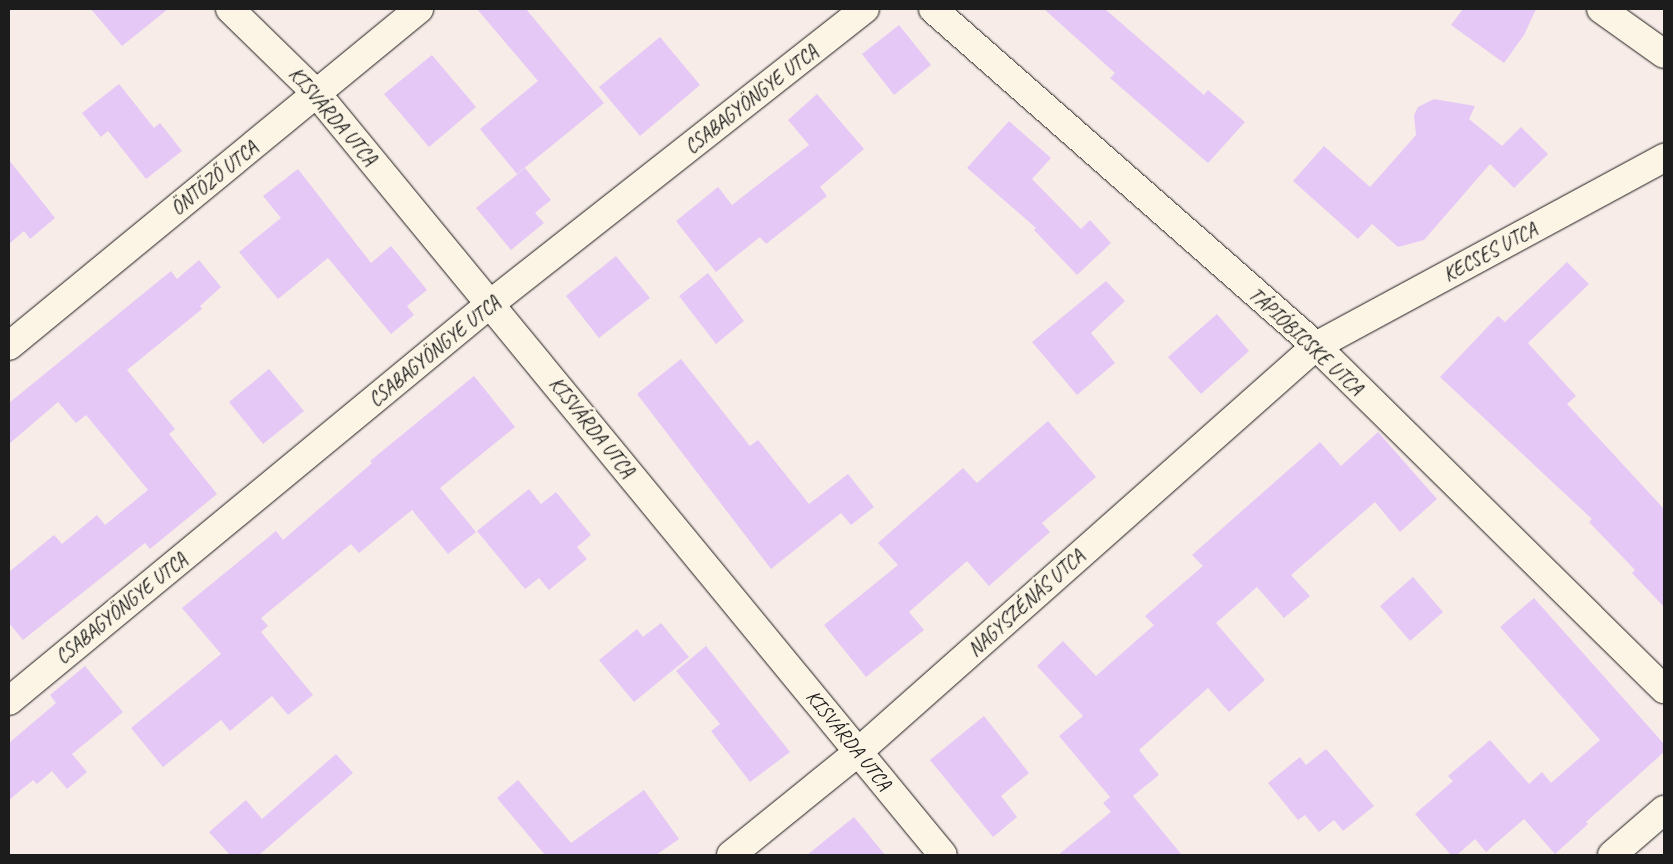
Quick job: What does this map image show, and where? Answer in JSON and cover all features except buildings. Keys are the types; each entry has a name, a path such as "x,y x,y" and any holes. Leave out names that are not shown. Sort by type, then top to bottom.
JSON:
{"street":[{"name":"KISVÁRDA UTCA","path":"230,9 317,94 943,855"},
{"name":"ÖNTÖZŐ UTCA","path":"9,346 419,9"},
{"name":"CSABAGYÖNGYE UTCA","path":"9,701 490,304 865,9"},
{"name":"TÁPIÓBICSKE UTCA","path":"933,9 1316,346 1664,689"},
{"path":"1601,9 1664,54"},
{"name":"KECSES UTCA","path":"1316,346 1664,158"},
{"name":"NAGYSZÉNÁS UTCA","path":"731,855 858,752 1316,346"},
{"path":"1612,855 1664,810"}]}
